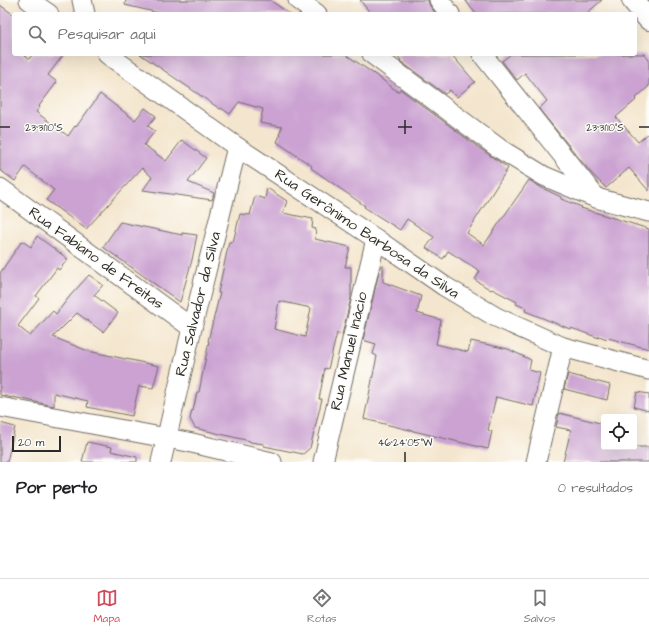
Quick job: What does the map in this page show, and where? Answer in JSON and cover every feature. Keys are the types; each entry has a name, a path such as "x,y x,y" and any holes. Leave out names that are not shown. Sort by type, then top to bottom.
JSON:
{"main road":[{"path":"633,0 649,19"}],"street":[{"path":"29,0 46,12"},
{"path":"82,0 85,12"},
{"path":"298,0 314,12"},
{"path":"439,0 448,12"},
{"name":"Rua Gerônimo Barbosa da Silva","path":"110,56 236,147 376,239 444,286 496,317 563,348 649,370"},
{"path":"375,56 500,149 544,176 596,198 649,212"},
{"path":"484,56 596,198"},
{"name":"Rua Salvador da Silva","path":"161,462 236,147"},
{"name":"Rua Fabiano de Freitas","path":"0,188 192,328"},
{"name":"Rua Manuel Inácio","path":"323,462 376,239"},
{"path":"536,462 563,348"},
{"path":"0,407 188,442 272,462"}],"building":[{"path":"126,0 270,0 287,12 155,12 125,5"},
{"path":"360,0 428,0 434,12 369,12"},
{"path":"465,0 602,0 588,12 474,12"},
{"path":"0,5 12,14 12,56 25,56 29,59 31,56 62,56 48,75 57,82 36,112 68,136 100,94 135,120 145,108 156,116 148,126 155,131 144,145 166,161 182,140 206,158 188,182 214,193 212,200 143,190 152,177 142,168 86,229 46,200 54,190 25,167 15,181 0,170"},
{"path":"637,54 644,54 649,60 649,86 635,99 636,100 616,117 638,142 649,133 649,191 629,168 606,188 592,174 539,109 547,101 525,73 517,80 502,61 508,56 637,56"},
{"path":"143,56 348,56 398,92 400,89 508,168 467,233 484,245 529,180 561,197 561,199 582,207 581,208 649,229 649,349 599,336 599,338 571,328 570,329 525,311 526,308 516,304 517,302 492,289 491,290 475,280 480,271 448,251 443,259 426,248 434,237 407,219 400,230 364,207 365,206 311,168 312,166 277,142 282,127 260,123 263,109 239,102 230,114 221,108 220,109"},
{"path":"398,56 453,56 475,82 457,97 450,90 445,94 400,61 401,60"},
{"path":"267,188 287,201 283,213 313,219 312,228 316,229 315,239 350,247 345,267 351,267 351,298 342,335 337,333 328,369 325,368 319,399 322,399 310,448 303,454 264,446 264,444 250,442 195,428 190,419 197,392 199,392 229,242 233,242 240,214 250,215 255,196 265,199","holes":["279,301 311,308 305,337 274,329"]},
{"path":"120,222 182,235 182,233 197,235 192,260 180,302 103,247"},
{"path":"37,236 68,259 59,270 57,268 36,296 39,298 18,326 30,336 53,311 56,314 89,275 103,285 94,295 118,313 103,332 77,313 53,337 88,351 159,366 153,388 139,386 132,416 87,407 88,401 54,393 54,406 0,395 0,273 22,241 31,247"},
{"path":"383,265 383,282 421,296 417,313 441,320 436,344 468,352 471,341 508,349 531,360 529,370 540,373 533,406 496,397 488,430 492,431 488,449 364,419 377,356 373,354 376,344 363,340 380,268"},
{"path":"568,374 610,385 607,400 564,389"},
{"path":"637,392 649,394 649,411 634,407"},
{"path":"559,413 601,423 601,450 637,450 637,447 649,447 649,462 563,462 571,430 556,427"},
{"path":"0,423 15,427 7,462 0,462"},
{"path":"87,442 112,447 111,451 137,457 137,462 82,462"}]}
